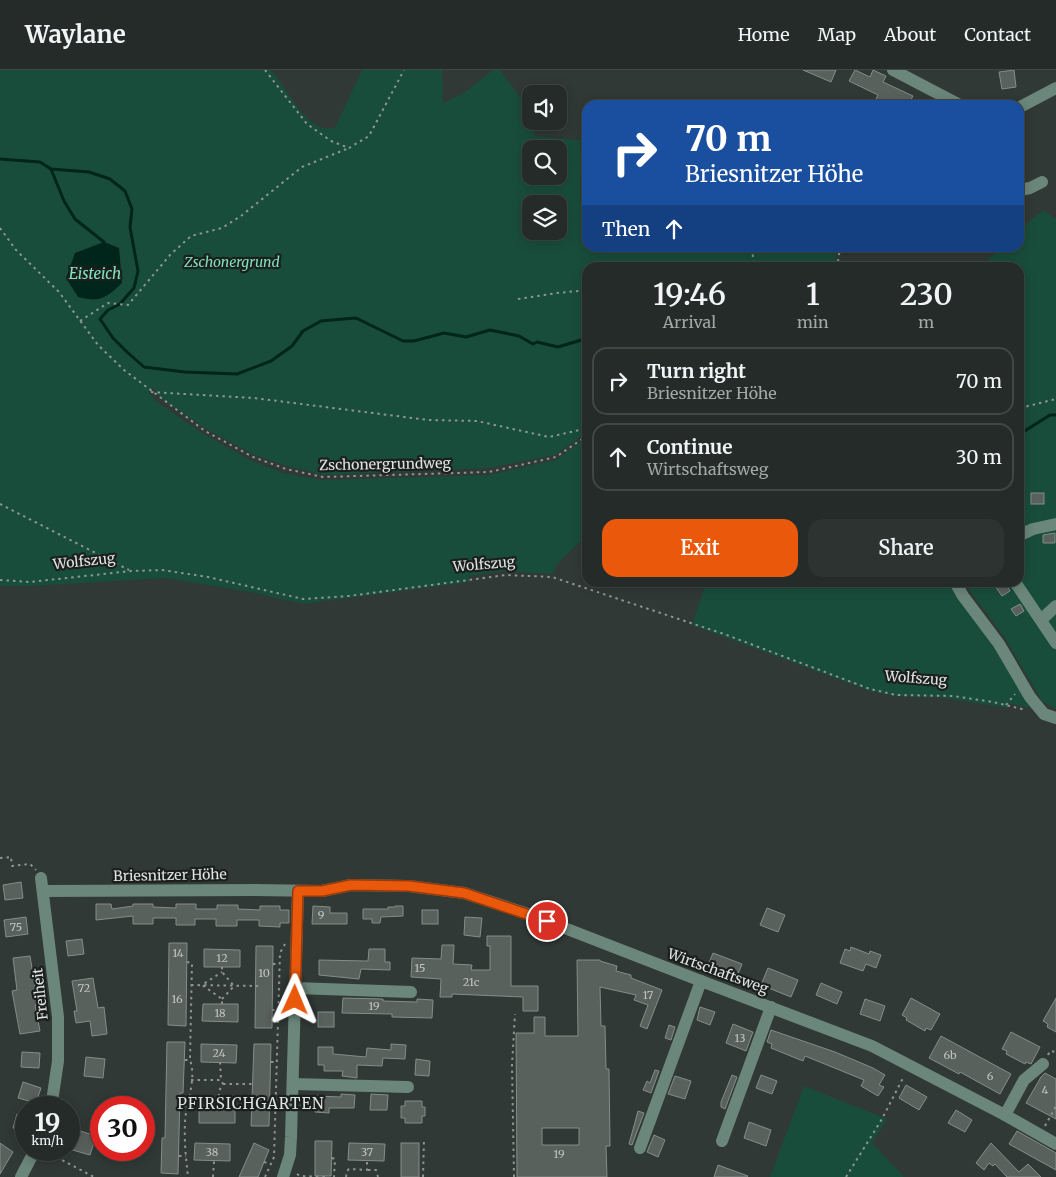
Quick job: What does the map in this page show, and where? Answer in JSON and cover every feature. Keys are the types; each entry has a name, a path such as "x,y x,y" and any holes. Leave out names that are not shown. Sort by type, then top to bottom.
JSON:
{"street":[{"path":"892,70 950,100"},
{"path":"1024,105 1056,88"},
{"path":"1024,189 1042,182"},
{"path":"1024,533 1033,529 1056,524"},
{"path":"958,587 999,644 1022,684 1050,716"},
{"path":"1018,587 1056,643"},
{"path":"1041,620 1056,606"},
{"name":"Freiheit","path":"41,878 58,1016 58,1061 53,1096"},
{"name":"Briesnitzer Höhe","path":"44,891 322,891 351,885"},
{"name":"Wirtschaftsweg","path":"351,885 409,886 464,893 531,915 872,1046 1005,1115 1056,1144"},
{"path":"285,1173 290,1155 291,1137 298,891"},
{"path":"640,1148 700,981"},
{"path":"295,988 410,992"},
{"path":"722,1141 771,1007"},
{"path":"1005,1115 1024,1080 1043,1064"},
{"path":"293,1084 408,1087"},
{"path":"21,1177 30,1161"}],"path":[{"path":"265,70 307,124 331,142 349,148"},
{"path":"80,321 108,303 128,305 170,255 191,236 222,228 241,216 302,167 349,148 369,136 404,70"},
{"name":"Zschonergrundweg","path":"0,228 16,250 60,292 98,344 124,370 205,431 253,457 286,469 322,477 489,472 556,457 582,439"},
{"path":"518,300 557,292 582,290"},
{"path":"151,392 254,398 428,420 477,422 549,437 582,429"},
{"path":"1024,407 1056,399"},
{"path":"0,504 131,571"},
{"name":"Wolfszug","path":"0,580 30,582 131,571 162,570 208,577 303,599 349,596 506,575 552,577 582,587"},
{"name":"Wolfszug","path":"582,587 724,634 870,689 896,695 953,696 1006,705 1050,716"},
{"path":"1006,705 1022,684"},
{"path":"0,858 11,857 12,866 30,864 34,866 41,878"},
{"path":"265,1177 274,1157 280,953 283,946 296,934"},
{"path":"187,962 192,962 190,1060 192,1066 185,1120 188,1177"},
{"path":"273,964 279,964"},
{"path":"222,967 222,972 234,986"},
{"path":"202,985 222,972"},
{"path":"191,985 258,986"},
{"path":"202,985 222,999"},
{"path":"222,1004 222,999 234,986"},
{"path":"186,1008 191,1008"},
{"path":"272,1010 278,1010"},
{"path":"514,1177 512,1065 515,1014"},
{"path":"185,1060 190,1060"},
{"path":"220,1062 223,1084"},
{"path":"271,1062 277,1062"},
{"path":"846,1177 882,1119 910,1065"},
{"path":"191,1080 221,1080"},
{"path":"223,1084 255,1084"},
{"path":"219,1106 219,1090 223,1084"},
{"path":"183,1106 188,1107"},
{"path":"1040,1135 1056,1106"},
{"path":"269,1108 276,1109"},
{"path":"423,1177 424,1138"},
{"path":"179,1156 186,1156"},
{"path":"332,1158 334,1159 334,1177"},
{"path":"64,1161 94,1177"},
{"path":"213,1177 214,1161"},
{"path":"367,1161 367,1170"},
{"path":"264,1162 270,1164"},
{"path":"346,1177 349,1169 376,1170 378,1177"},
{"path":"285,1173 300,1176 326,1177"}],"green space":[{"name":"Zschonergrund","path":"0,70 271,70 308,119 323,128 335,128 362,70 442,70 443,103 465,92 493,70 500,70 522,100 522,130 535,130 534,136 582,141 582,252 837,252 836,262 582,262 582,436 555,455 489,468 325,475 287,466 255,455 208,430 162,399 153,388 148,391 157,402 202,433 250,460 283,473 322,480 488,475 556,460 582,441 582,540 557,564 553,574 504,571 469,576 469,582 303,604 251,592 164,578 33,586 0,586","holes":["104,242 119,248 121,268 75,253"]},
{"path":"1043,210 1056,219 1056,709 1042,701 1005,638 967,587 1024,587 1024,262 985,262 997,252 1024,252 1024,227"},
{"path":"699,587 955,587 1036,709 1008,703 1007,708 944,698 896,696 870,691 692,625 704,589"},
{"path":"804,1086 887,1119 872,1143 904,1177 770,1177"}],"water":[{"name":"Eisteich","path":"104,242 119,248 122,283 102,298 86,299 78,297 66,278 75,253"}],"building":[{"path":"803,70 836,70 831,82"},
{"path":"855,70 870,77 873,70 886,76 883,82 913,96 911,100 878,100 876,99 878,95 849,81"},
{"path":"1014,70 1016,87 1002,89 999,72"},
{"path":"1031,493 1044,493 1044,504 1031,504"},
{"path":"1055,533 1055,543 1043,543 1043,535"},
{"path":"996,587 1008,587 1010,591 1002,596"},
{"path":"1020,604 1024,611 1016,616 1011,609"},
{"path":"21,882 23,898 5,900 3,885"},
{"path":"96,904 111,904 112,909 133,906 133,904 153,904 153,907 176,908 176,904 196,904 196,909 217,909 217,905 238,905 238,909 260,910 260,906 280,906 280,910 289,910 289,923 280,923 280,927 259,926 259,920 237,920 237,926 216,926 216,919 195,919 195,925 176,925 176,918 153,918 153,924 133,924 133,916 96,920"},
{"path":"313,906 330,907 330,913 347,913 347,924 312,924"},
{"path":"403,906 403,916 381,917 380,923 372,923 372,919 363,919 363,909 388,909 388,907"},
{"path":"767,908 785,915 778,932 760,925"},
{"path":"422,910 438,910 438,924 422,924"},
{"path":"26,917 28,934 6,937 4,920"},
{"path":"465,917 482,918 480,937 464,935"},
{"path":"487,936 511,936 511,986 538,986 538,1011 523,1011 523,997 452,994 452,997 440,997 441,979 411,977 412,958 441,959 442,945 454,945 453,964 472,965 471,970 490,970 490,946 487,946"},
{"path":"82,939 84,954 68,956 66,941"},
{"path":"169,943 187,943 186,1026 168,1025"},
{"path":"256,946 273,946 272,1028 255,1028"},
{"path":"851,947 869,954 870,951 881,955 876,968 866,964 863,971 840,963 845,949 850,951"},
{"path":"204,949 240,950 240,967 204,967"},
{"path":"369,949 385,949 385,962 390,962 390,970 361,969 359,979 319,975 319,960 368,961"},
{"path":"713,953 742,964 736,979 707,968"},
{"path":"30,956 38,1005 35,1005 40,1031 20,1034 12,991 17,990 13,958"},
{"path":"577,960 600,960 617,966 616,971 631,975 631,978 662,990 647,1029 640,1026 648,1005 634,1000 636,995 600,987 601,1026 605,1026 606,1069 609,1069 610,1146 606,1146 607,1177 517,1177 516,1033 534,1033 534,1017 545,1017 545,1036 578,1036","holes":["542,1128 579,1128 579,1145 542,1145"]},
{"path":"768,968 798,980 791,997 761,985"},
{"path":"93,978 98,1008 104,1007 107,1034 92,1036 90,1021 76,1023 74,1011 77,1011 72,981"},
{"path":"821,983 842,992 837,1004 816,995"},
{"path":"343,998 417,1002 417,999 433,1000 432,1018 392,1017 392,1014 342,1013"},
{"path":"911,998 940,1014 931,1030 926,1028 925,1031 906,1020 907,1018 902,1015"},
{"path":"1056,998 1056,1032 1047,1027 1048,1024 1043,1021"},
{"path":"865,999 885,1006 880,1021 860,1014"},
{"path":"203,1004 238,1004 238,1022 202,1021"},
{"path":"700,1007 715,1012 710,1025 697,1020"},
{"path":"318,1012 334,1012 334,1027 318,1027"},
{"path":"733,1024 753,1032 746,1051 726,1043"},
{"path":"669,1025 675,1027 671,1040 665,1038"},
{"path":"771,1030 835,1052 873,1068 885,1075 879,1085 884,1087 878,1096 861,1086 864,1080 805,1056 803,1061 771,1048 772,1044 767,1042"},
{"path":"1011,1032 1040,1047 1031,1064 1026,1062 1025,1064 1006,1054 1007,1051 1002,1049"},
{"path":"941,1036 1011,1074 1000,1094 960,1072 959,1074 929,1058"},
{"path":"167,1042 185,1042 183,1093 180,1093 178,1174 161,1173 162,1138 165,1138"},
{"path":"201,1044 237,1045 236,1063 201,1062"},
{"path":"254,1044 271,1044 269,1126 251,1126"},
{"path":"391,1044 406,1045 405,1059 383,1058 382,1066 357,1065 357,1078 342,1076 343,1071 324,1071 324,1065 318,1065 318,1047 333,1047 333,1054 366,1057 367,1048 391,1050"},
{"path":"22,1052 40,1053 39,1068 21,1067"},
{"path":"86,1057 105,1059 103,1078 84,1076"},
{"path":"416,1059 430,1061 429,1076 415,1075"},
{"path":"655,1070 659,1071 651,1093 643,1090 647,1081 650,1083"},
{"path":"1045,1073 1056,1079 1056,1119 1026,1103"},
{"path":"732,1075 737,1077 725,1109 721,1107 721,1102"},
{"path":"761,1075 777,1081 772,1094 756,1088"},
{"path":"675,1076 691,1081 685,1099 668,1094"},
{"path":"23,1082 41,1088 38,1096 19,1096"},
{"path":"906,1085 927,1097 919,1110 899,1098"},
{"path":"341,1094 355,1095 354,1108 329,1108 329,1113 315,1112 316,1096 341,1097"},
{"path":"371,1094 388,1095 387,1110 370,1110"},
{"path":"405,1101 422,1101 422,1107 425,1107 425,1116 422,1116 422,1123 405,1123 405,1118 401,1118 401,1106 405,1106"},
{"path":"199,1105 235,1106 235,1123 199,1123"},
{"path":"956,1110 972,1120 965,1132 948,1123"},
{"path":"638,1111 644,1113 632,1145 629,1144"},
{"path":"749,1122 771,1130 766,1146 744,1138"},
{"path":"80,1131 90,1134 90,1155 80,1152"},
{"path":"1017,1131 1056,1153 1056,1170 1009,1144"},
{"path":"654,1135 665,1140 658,1157 647,1152"},
{"path":"315,1141 332,1141 331,1176 315,1176"},
{"path":"0,1143 13,1152 0,1174"},
{"path":"195,1143 230,1144 230,1161 194,1160"},
{"path":"254,1143 269,1150 258,1177 239,1177"},
{"path":"349,1143 385,1144 384,1161 348,1160"},
{"path":"401,1143 419,1143 419,1177 401,1177"},
{"path":"991,1143 1019,1172 1028,1164 1041,1177 1007,1177 995,1164 993,1166 989,1163 984,1170 976,1163"},
{"path":"718,1165 748,1176 714,1177"}],"waterway":[{"path":"0,159 40,162 51,169 89,172 110,179 125,191 132,209 130,227 138,271 134,288 120,304 108,310 100,319 113,338 144,367 185,372 237,374 271,361 292,346 303,331 321,321 356,318 403,341 414,341 444,333 466,337 490,330 519,336 533,344 537,342 558,347 582,340"},
{"path":"51,169 64,201 75,219 104,242 103,245"},
{"path":"1024,431 1050,415 1056,415"}],"district":[{"name":"PFIRSICHGARTEN","path":"251,1103"}],"route":[{"path":"295,1000 298,891 322,891 351,885 409,886 464,893 547,921"}]}
